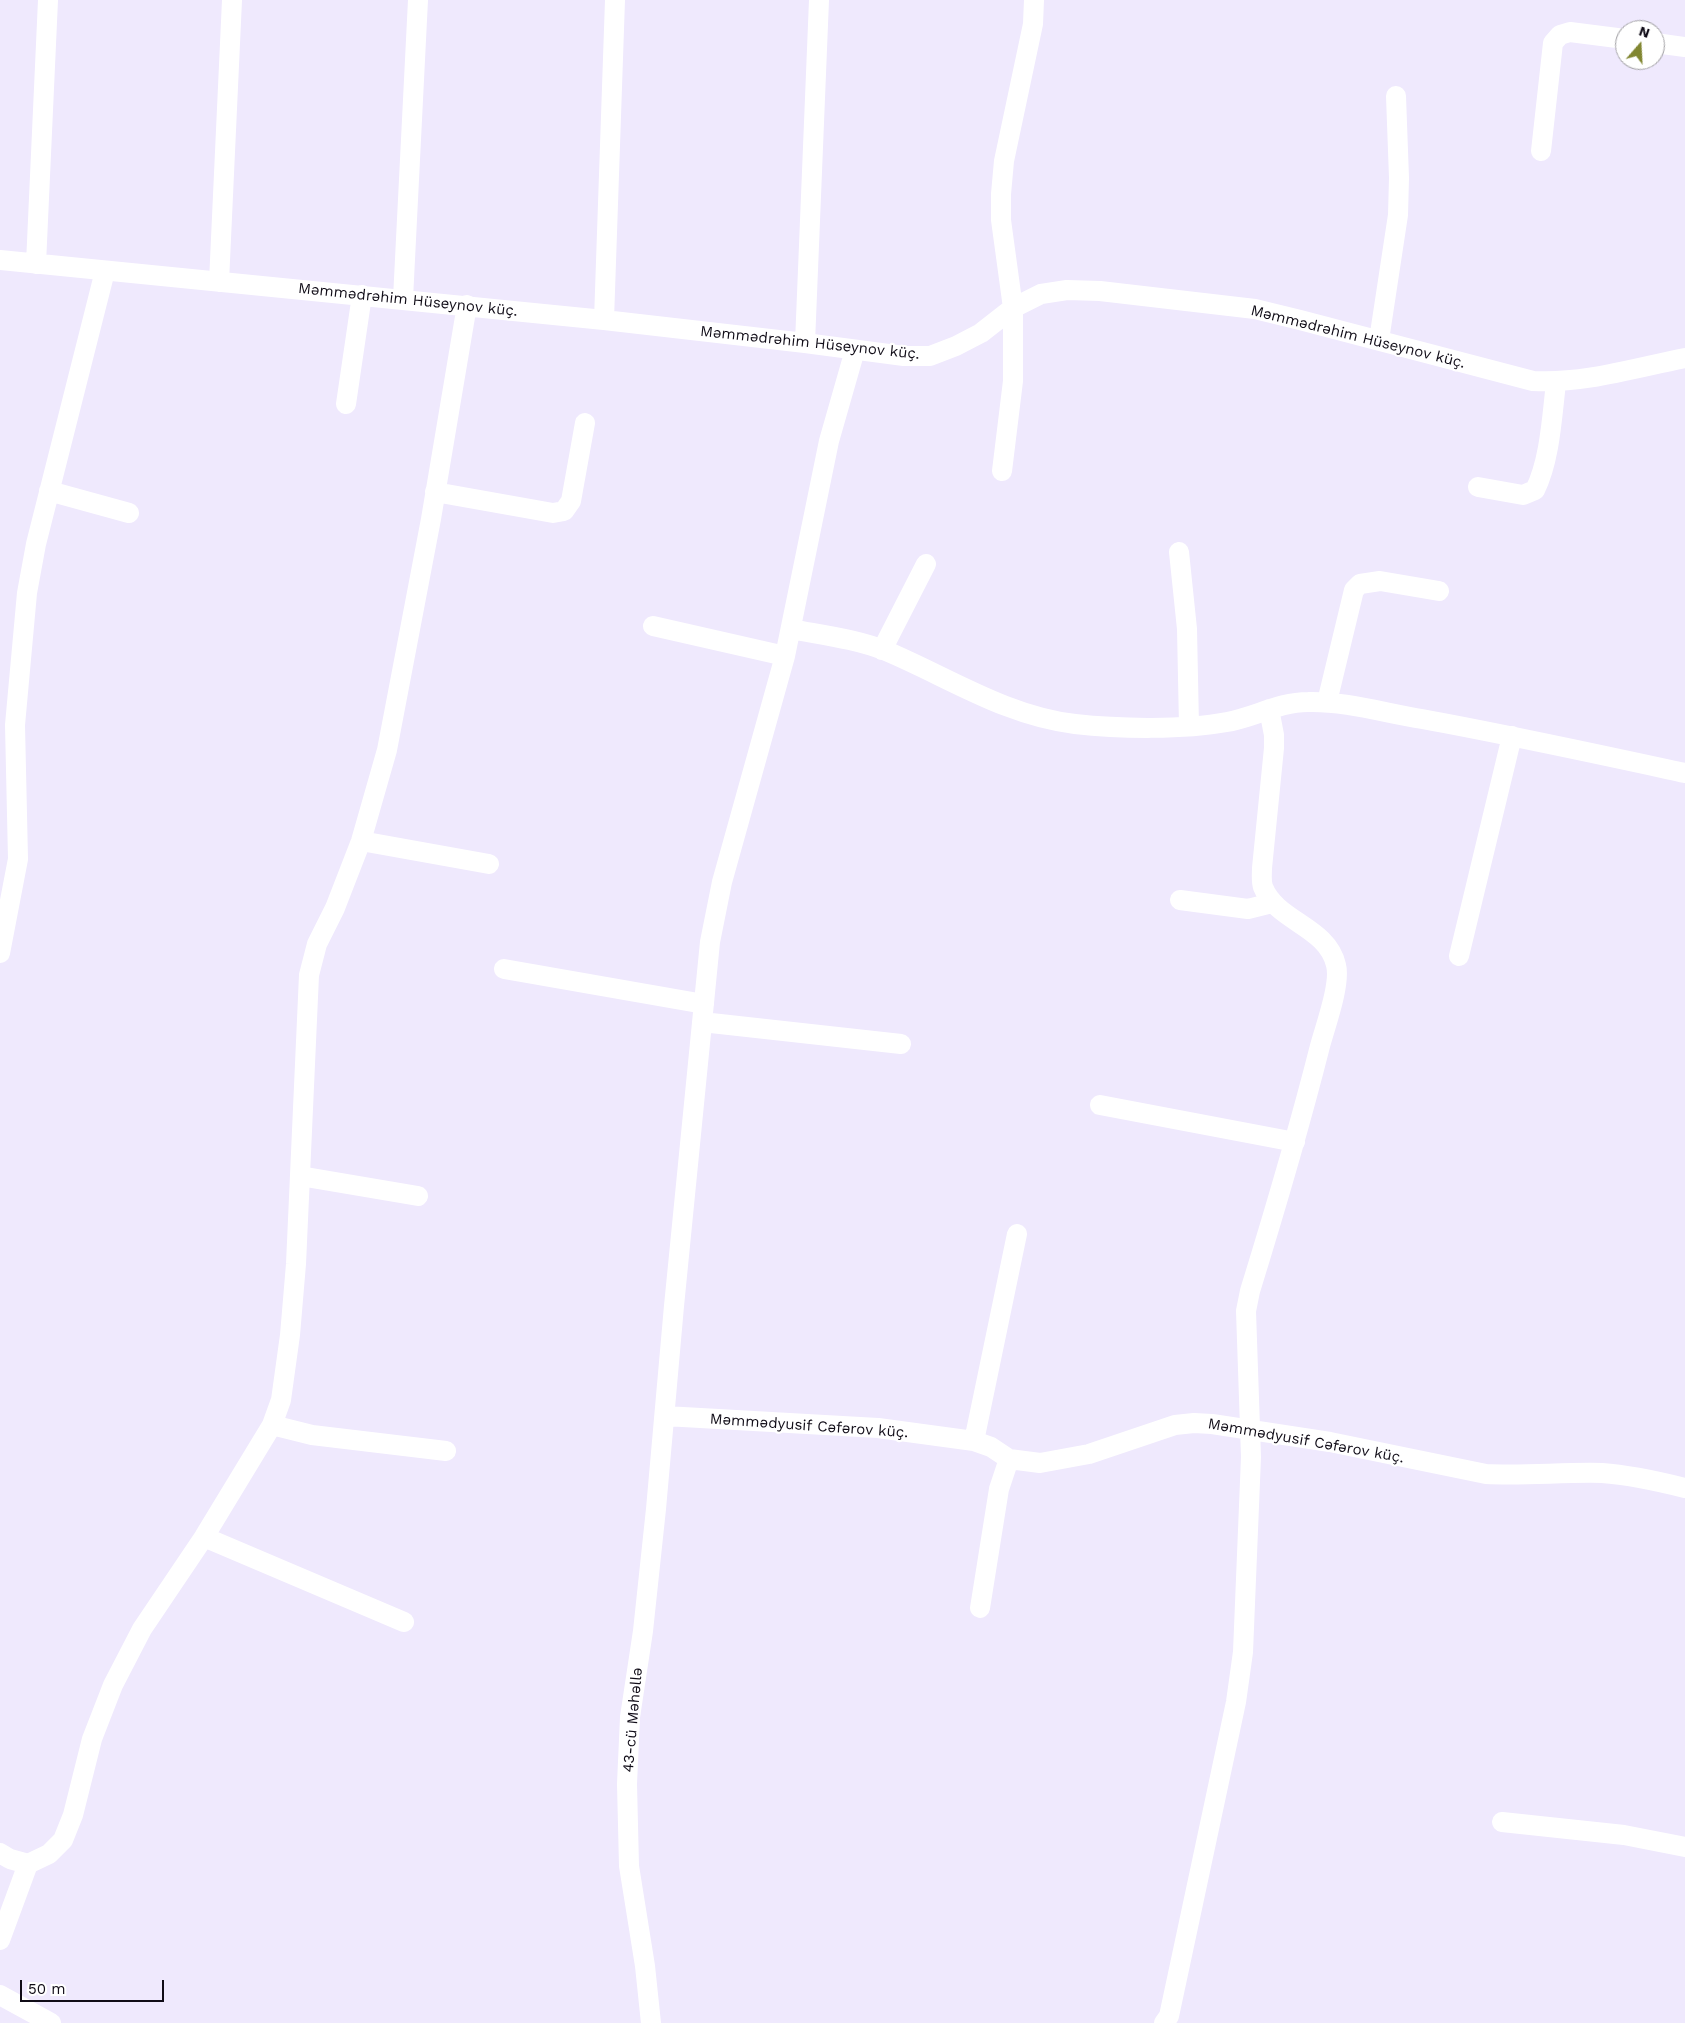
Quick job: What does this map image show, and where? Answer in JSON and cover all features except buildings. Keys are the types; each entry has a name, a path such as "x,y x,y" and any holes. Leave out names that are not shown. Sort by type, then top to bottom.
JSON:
{"street":[{"path":"36,264 48,0"},
{"path":"219,282 232,0"},
{"path":"403,299 418,0"},
{"path":"604,320 615,0"},
{"path":"805,343 819,0"},
{"path":"1002,471 1013,381 1013,308 1001,220 1000,194 1004,161 1033,24 1034,0"},
{"path":"1541,151 1553,43 1560,35 1570,32 1615,38"},
{"path":"1665,44 1685,47"},
{"path":"1379,340 1398,215 1399,178 1396,96"},
{"name":"Məmmədrəhim Hüseynov küç.","path":"0,260 466,305 904,356 930,356 956,346 981,333 1013,308 1041,294 1067,290 1100,291 1255,309 1533,381 1556,383 1685,358"},
{"path":"0,953 3,915 18,859 15,725 26,602 36,544 105,271"},
{"path":"346,404 362,295"},
{"path":"0,1853 10,1859 28,1864 49,1854 63,1840 73,1815 92,1739 113,1685 142,1628 204,1537 272,1425 281,1400 290,1335 300,1176 309,975 317,944 335,908 361,841 387,750 435,492 466,305"},
{"name":"43-cü Məhəllə","path":"650,2023 630,1866 627,1784 630,1717 644,1621 710,942 722,882 785,656 829,441 855,350"},
{"path":"1478,487 1523,495 1535,490 1541,479 1552,424 1556,383"},
{"path":"435,492 553,513 564,511 571,501 585,423"},
{"path":"49,492 129,513"},
{"path":"1179,552 1187,629 1189,726"},
{"path":"882,650 926,564"},
{"path":"1327,702 1354,590 1360,584 1380,581 1439,591"},
{"path":"653,626 785,656"},
{"path":"791,629 846,640 882,650 996,704 1036,717 1084,724 1189,726 1244,718 1292,703 1327,702 1512,736 1685,773"},
{"path":"1164,2023 1169,2016 1194,1907 1236,1702 1243,1652 1251,1430 1247,1384 1246,1311 1250,1291 1295,1142 1334,993 1337,967 1331,949 1318,935 1272,903 1263,886 1262,868 1274,748 1274,735 1269,709"},
{"path":"1460,956 1512,736"},
{"path":"361,841 489,864"},
{"path":"1180,900 1248,909 1272,903"},
{"path":"504,969 703,1013 901,1044"},
{"path":"1100,1105 1295,1142"},
{"path":"300,1176 418,1196"},
{"path":"974,1441 1017,1234"},
{"name":"Məmmədyusif Cəfərov küç.","path":"665,1416 878,1428 974,1441 991,1448 1009,1459 1040,1463 1088,1454 1175,1425 1194,1423 1330,1442 1486,1474 1512,1476 1601,1473 1644,1478 1685,1488"},
{"path":"272,1425 312,1435 446,1451"},
{"path":"980,1608 999,1489 1009,1459"},
{"path":"204,1537 404,1622"},
{"path":"1502,1822 1624,1835 1685,1847"},
{"path":"0,1940 28,1864"},
{"path":"0,1995 51,2023"}]}
